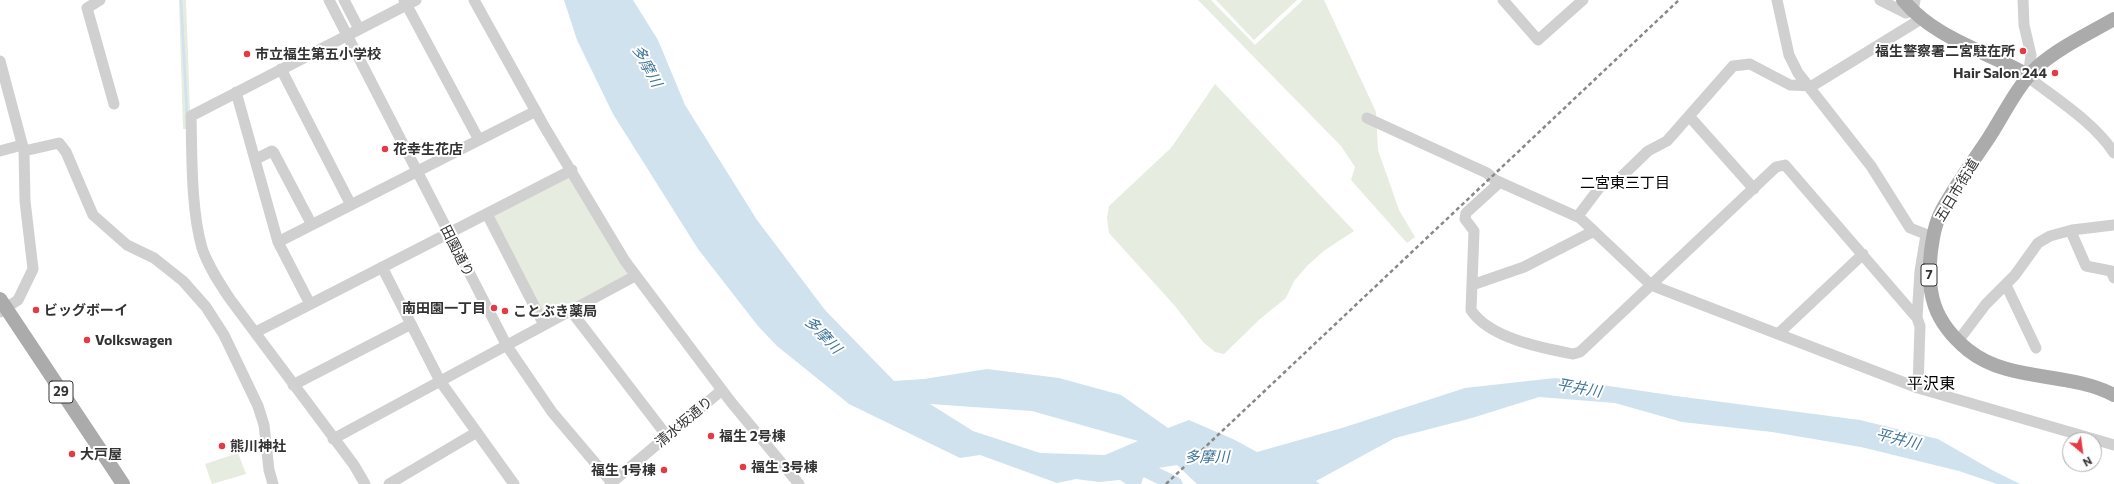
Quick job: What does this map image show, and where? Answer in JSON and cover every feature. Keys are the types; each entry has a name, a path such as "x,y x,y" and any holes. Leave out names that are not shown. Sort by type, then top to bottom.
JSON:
{"main road":[{"path":"1903,0 1949,37 2020,71 2028,77"},
{"name":"五日市街道","path":"2114,19 2056,52 2028,77 1941,211 1930,236 1929,274 1931,296 1944,325 1958,341 1980,358 1999,366 2089,385 2114,395"},
{"name":"29","path":"2,307 123,484"}],"street":[{"path":"100,0 87,8 114,104"},
{"name":"田園通り","path":"329,0 416,172 507,346 552,412 611,484"},
{"path":"344,0 359,29"},
{"path":"474,0 536,111 635,276 722,390 800,484"},
{"path":"1503,0 1538,40 1583,0"},
{"path":"1777,0 1791,60 1798,73 1810,86 1871,166 1910,228 1930,236 1920,271 1917,318"},
{"path":"1880,0 1906,12 1916,10"},
{"path":"2023,0 2024,25 2030,55 2028,77 2065,103 2108,144 2114,153"},
{"path":"365,484 354,465 332,439 220,283 203,249 194,188 190,116 409,2 479,140"},
{"path":"1578,216 1603,183 1617,181 1648,151 1668,141 1736,65 1750,64 1790,85 1810,86 1916,10"},
{"path":"0,61 23,148 27,223 32,269 18,300 2,307"},
{"path":"281,69 351,205"},
{"path":"236,92 278,242 310,304"},
{"path":"278,242 536,111"},
{"path":"1690,116 1754,188"},
{"path":"1367,118 1487,173 1500,182 1578,216 1651,285 1918,388 2114,445"},
{"path":"0,150 59,143 66,152 93,214 127,245 154,258 178,277 206,307 224,335 258,406 264,425 269,470 273,484"},
{"path":"256,159 272,151 274,153 312,224"},
{"path":"1500,182 1466,213 1465,219 1474,231 1471,310 1474,315 1492,328 1524,345 1578,354 1776,167 1785,166 1917,318 1920,326 1918,388"},
{"path":"256,332 572,170"},
{"path":"487,214 544,325"},
{"path":"1958,341 1986,304 2006,285 2038,243 2050,236 2072,230 2114,225"},
{"path":"2072,230 2072,234 2086,266 2111,271 2114,278"},
{"path":"1472,286 1524,267 1594,231"},
{"path":"1778,334 1863,254"},
{"path":"382,267 440,381 513,484"},
{"path":"332,439 635,276"},
{"path":"2006,285 2036,348"},
{"path":"571,311 667,436"},
{"path":"292,384 411,324"},
{"name":"清水坂通り","path":"611,484 722,390"},
{"path":"389,484 477,432"}],"shaded area":[{"path":"179,0 186,0 190,129 183,129"},
{"path":"1198,0 1211,0 1255,45 1303,0 1324,0 1376,112 1378,150 1399,210 1415,237 1407,243 1351,180 1355,167 1341,146"},
{"path":"1216,0 1297,0 1254,40"},
{"path":"1215,84 1354,231 1325,250 1308,265 1294,281 1286,298 1260,319 1224,354 1215,352 1203,342 1175,306 1109,233 1107,218 1109,206 1171,148"},
{"path":"571,173 632,274 546,322 491,213"},
{"path":"238,453 246,474 212,484 205,464"}],"water":[{"name":"平井川","path":"564,0 633,0 658,40 685,105 757,220 825,310 894,381 924,379 987,369 1059,378 1121,395 1168,428 1189,420 1235,440 1257,452 1342,428 1465,388 1555,378 1676,396 1860,420 1938,439 2020,484 1997,484 1959,471 1861,447 1772,432 1682,422 1615,403 1539,397 1472,418 1395,438 1316,481 1320,484 1197,484 1177,465 1146,470 1141,484 1126,484 1120,480 1099,482 1076,479 1057,483 980,455 960,458 849,404 777,346 758,326 698,249 613,114 577,40","holes":["930,404 1032,411 1138,441 1105,455 1040,453 973,431"]}],"waterway":[{"path":"181,0 187,116"},
{"name":"多摩川","path":"1125,470 1146,470 1175,484"}],"railway":[{"path":"1166,484 1679,0"}],"place":[{"name":"福生警察署二宮駐在所","path":"2023,51"},
{"name":"市立福生第五小学校","path":"247,54"},
{"name":"Hair Salon 244","path":"2055,73"},
{"name":"花幸生花店","path":"385,149"},
{"name":"南田園一丁目","path":"494,308"},
{"name":"ビッグボーイ","path":"36,310"},
{"name":"ことぶき薬局","path":"505,311"},
{"name":"Volkswagen","path":"87,340"},
{"name":"福生 2号棟","path":"711,436"},
{"name":"熊川神社","path":"222,446"},
{"name":"大戸屋","path":"72,454"},
{"name":"福生 3号棟","path":"743,467"},
{"name":"福生 1号棟","path":"664,470"}],"district":[{"name":"二宮東三丁目","path":"1625,183"},
{"name":"平沢東","path":"1931,384"}]}
